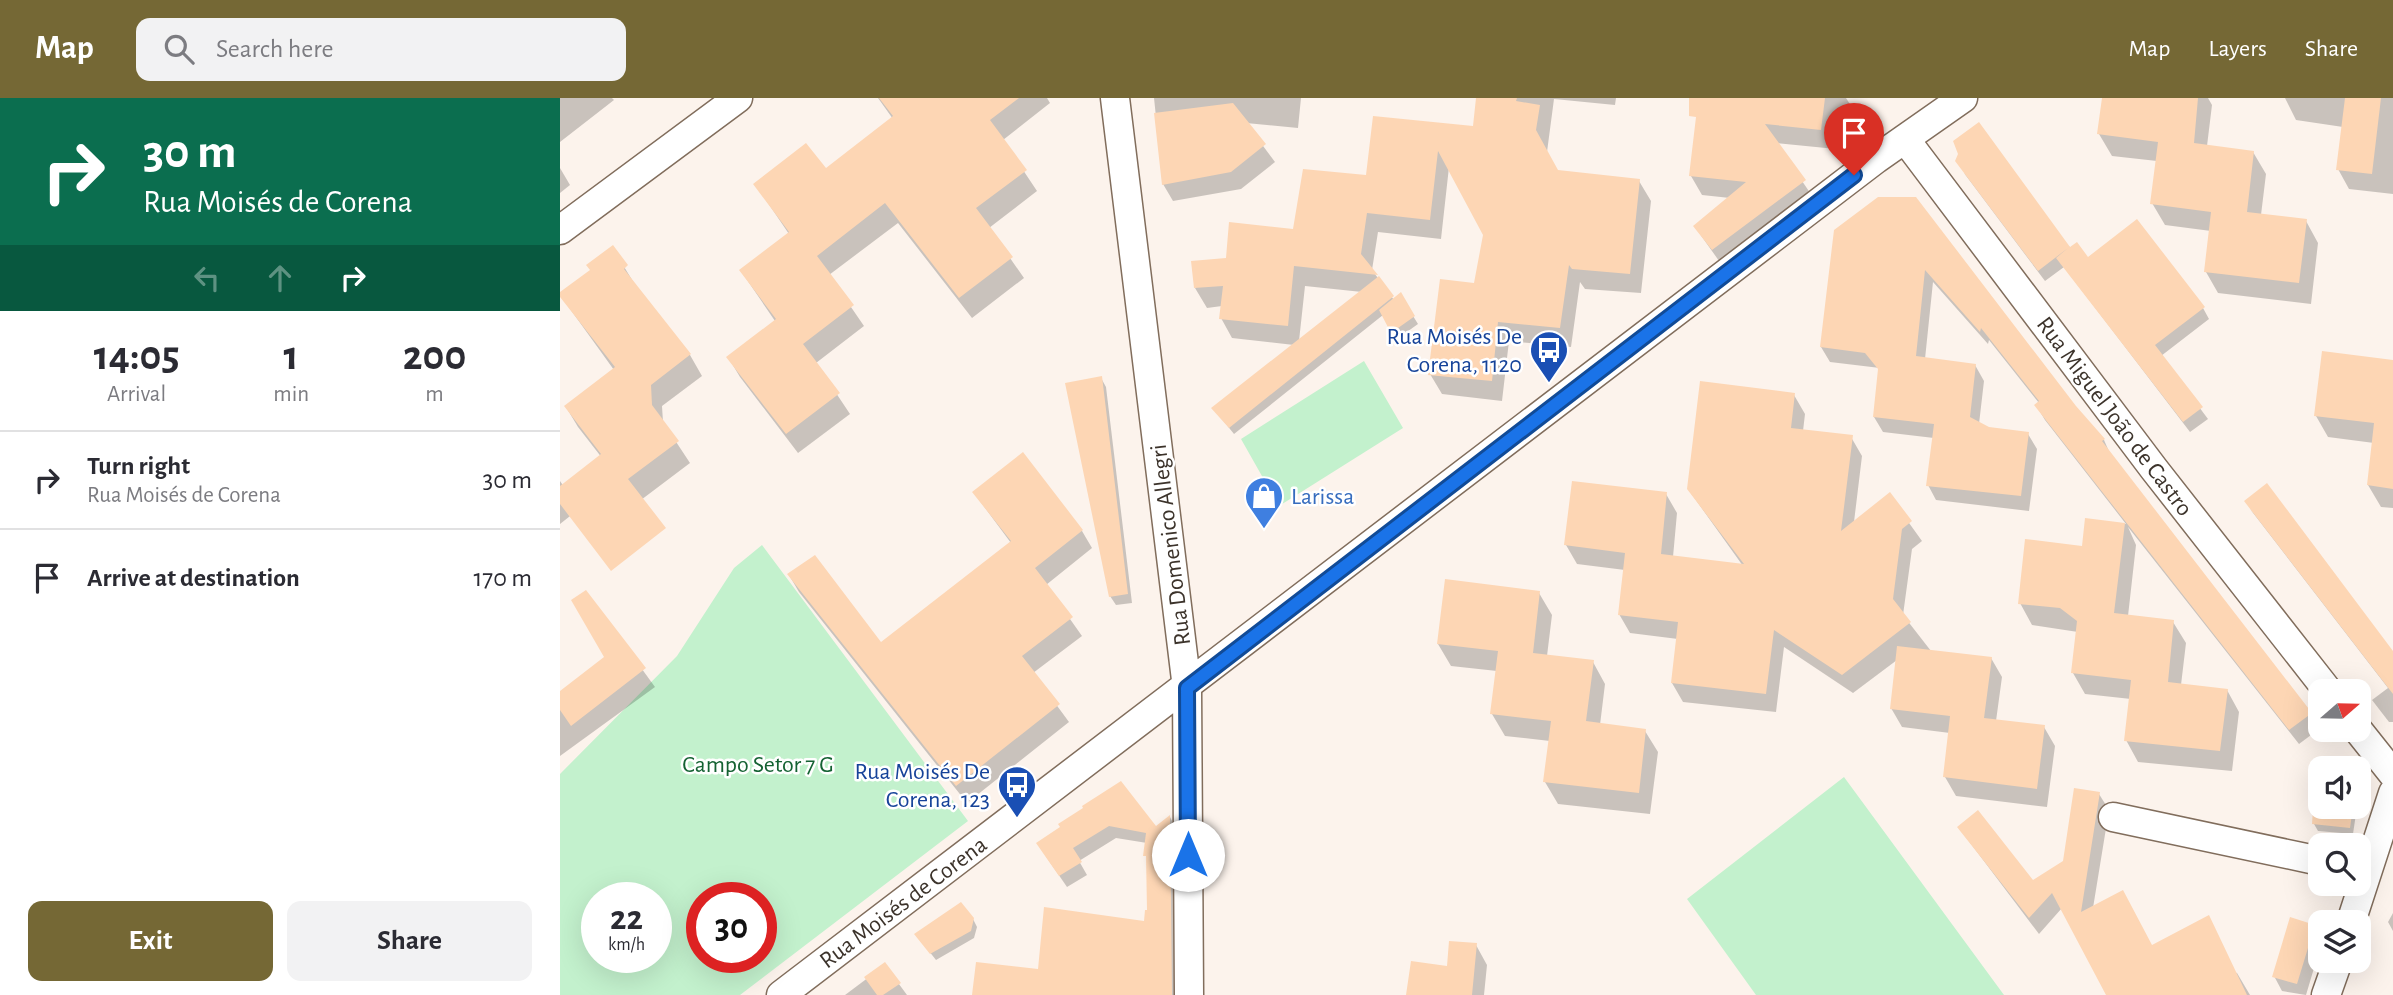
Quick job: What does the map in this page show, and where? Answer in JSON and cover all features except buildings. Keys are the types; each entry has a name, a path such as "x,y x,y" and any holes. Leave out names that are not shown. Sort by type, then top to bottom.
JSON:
{"street":[{"path":"560,230 738,98"},
{"name":"Rua Domenico Allegri","path":"1115,98 1187,688 1189,995"},
{"name":"Rua Moisés de Corena","path":"780,995 1187,688 1905,139 1963,98"},
{"name":"Rua Miguel João de Castro","path":"1905,139 2154,469 2319,679"},
{"path":"2368,742 2393,774"},
{"path":"2371,852 2393,793"},
{"path":"2113,817 2308,858"},
{"path":"2326,995 2334,973"}],"green space":[{"path":"1364,361 1403,428 1279,506 1241,439"},
{"name":"Campo Setor 7 G","path":"762,545 968,821 777,967 777,882 686,882 686,973 769,973 740,995 560,995 560,774 677,656 734,568"},
{"path":"1844,777 2004,995 1756,995 1687,899"}],"place":[{"name":"Rua Moisés De Corena, 1120","path":"1549,384"},
{"name":"Larissa","path":"1264,530"},
{"name":"Rua Moisés De Corena, 123","path":"1017,819"}],"route":[{"path":"1188,855 1187,688 1854,175"}]}
